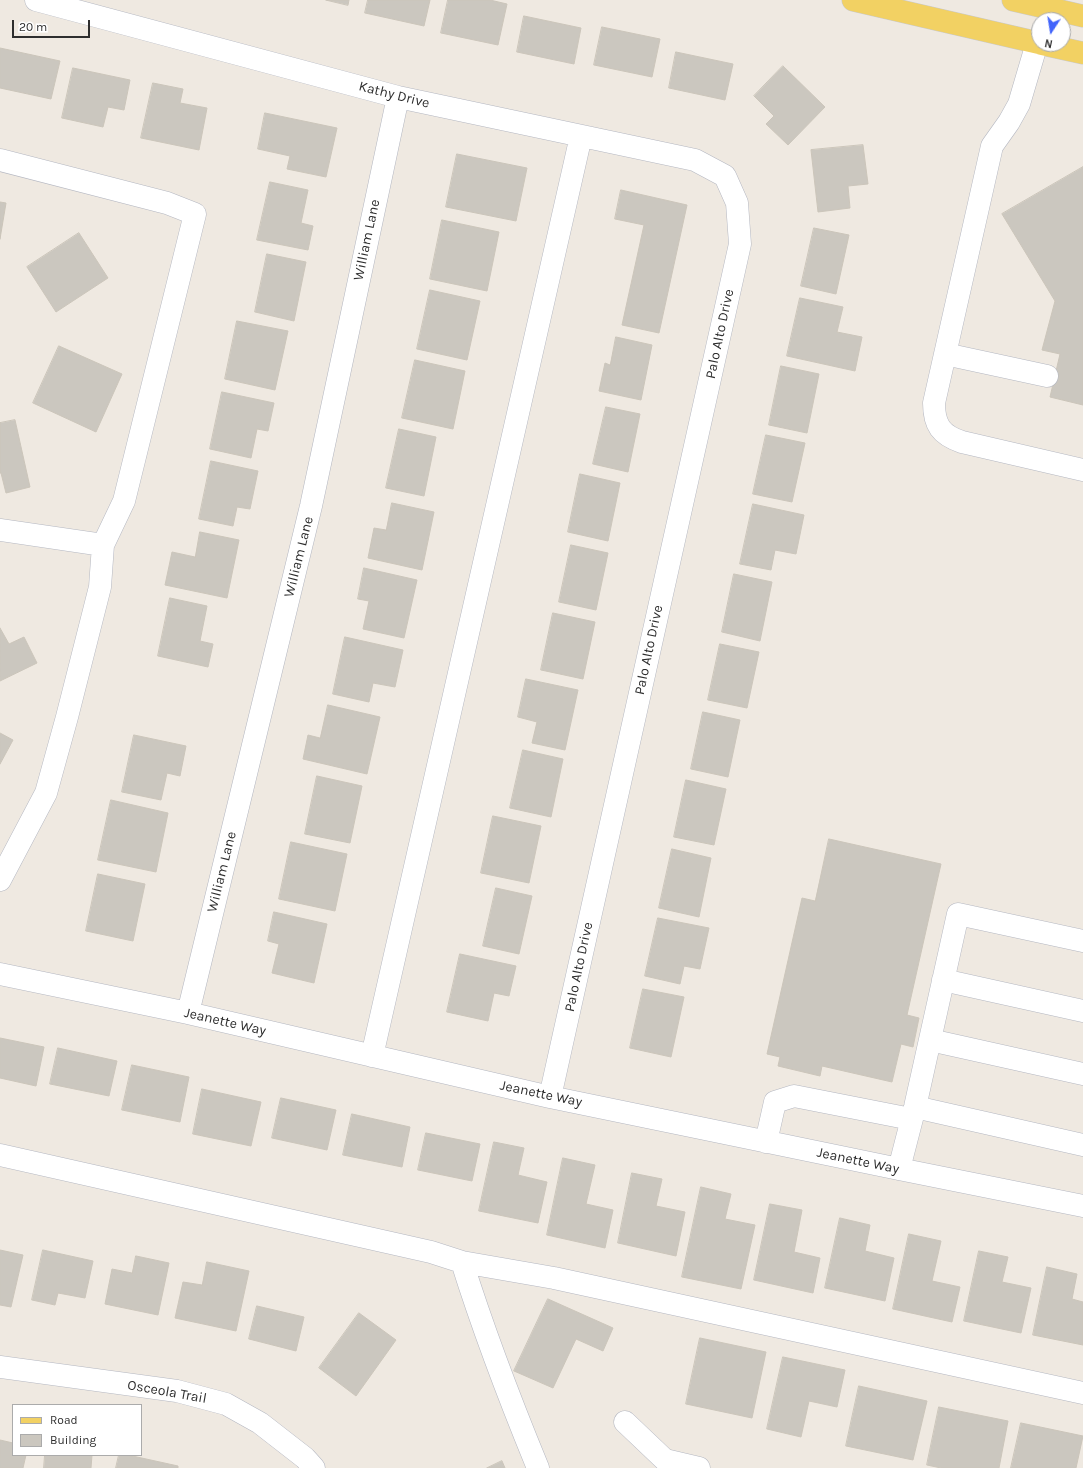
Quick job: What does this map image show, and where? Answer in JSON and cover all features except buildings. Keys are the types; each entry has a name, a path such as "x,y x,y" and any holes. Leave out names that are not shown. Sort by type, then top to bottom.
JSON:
{"main road":[{"path":"853,0 1031,39"},
{"path":"1013,0 1040,12"},
{"path":"1071,15 1083,16"},
{"path":"1071,50 1083,53"}],"street":[{"name":"Kathy Drive","path":"36,0 398,97 695,160 725,176 737,203"},
{"path":"1036,52 1019,104 1009,122 992,146 934,403 934,413 937,424 943,432 951,438 962,442 1083,470"},
{"name":"William Lane","path":"188,1013 311,506 398,97"},
{"path":"372,1056 581,136"},
{"path":"0,160 167,203 195,214 124,501 103,545 100,587 46,793 0,880"},
{"name":"Palo Alto Drive","path":"550,1097 740,244 737,203"},
{"path":"945,354 1047,376"},
{"path":"0,530 103,545"},
{"path":"899,1169 958,914 1083,942"},
{"name":"Jeanette Way","path":"0,974 188,1013 550,1097 1083,1206"},
{"path":"943,980 1083,1011"},
{"path":"930,1040 1083,1074"},
{"path":"766,1142 775,1102 794,1096 913,1113 1083,1145"},
{"path":"0,1155 431,1252 462,1262 554,1278 1083,1393"},
{"path":"462,1262 479,1318 514,1411 538,1468"},
{"name":"Osceola Trail","path":"0,1367 176,1391 226,1404 260,1423 305,1458 314,1468"},
{"path":"625,1422 665,1460 699,1468"}]}
